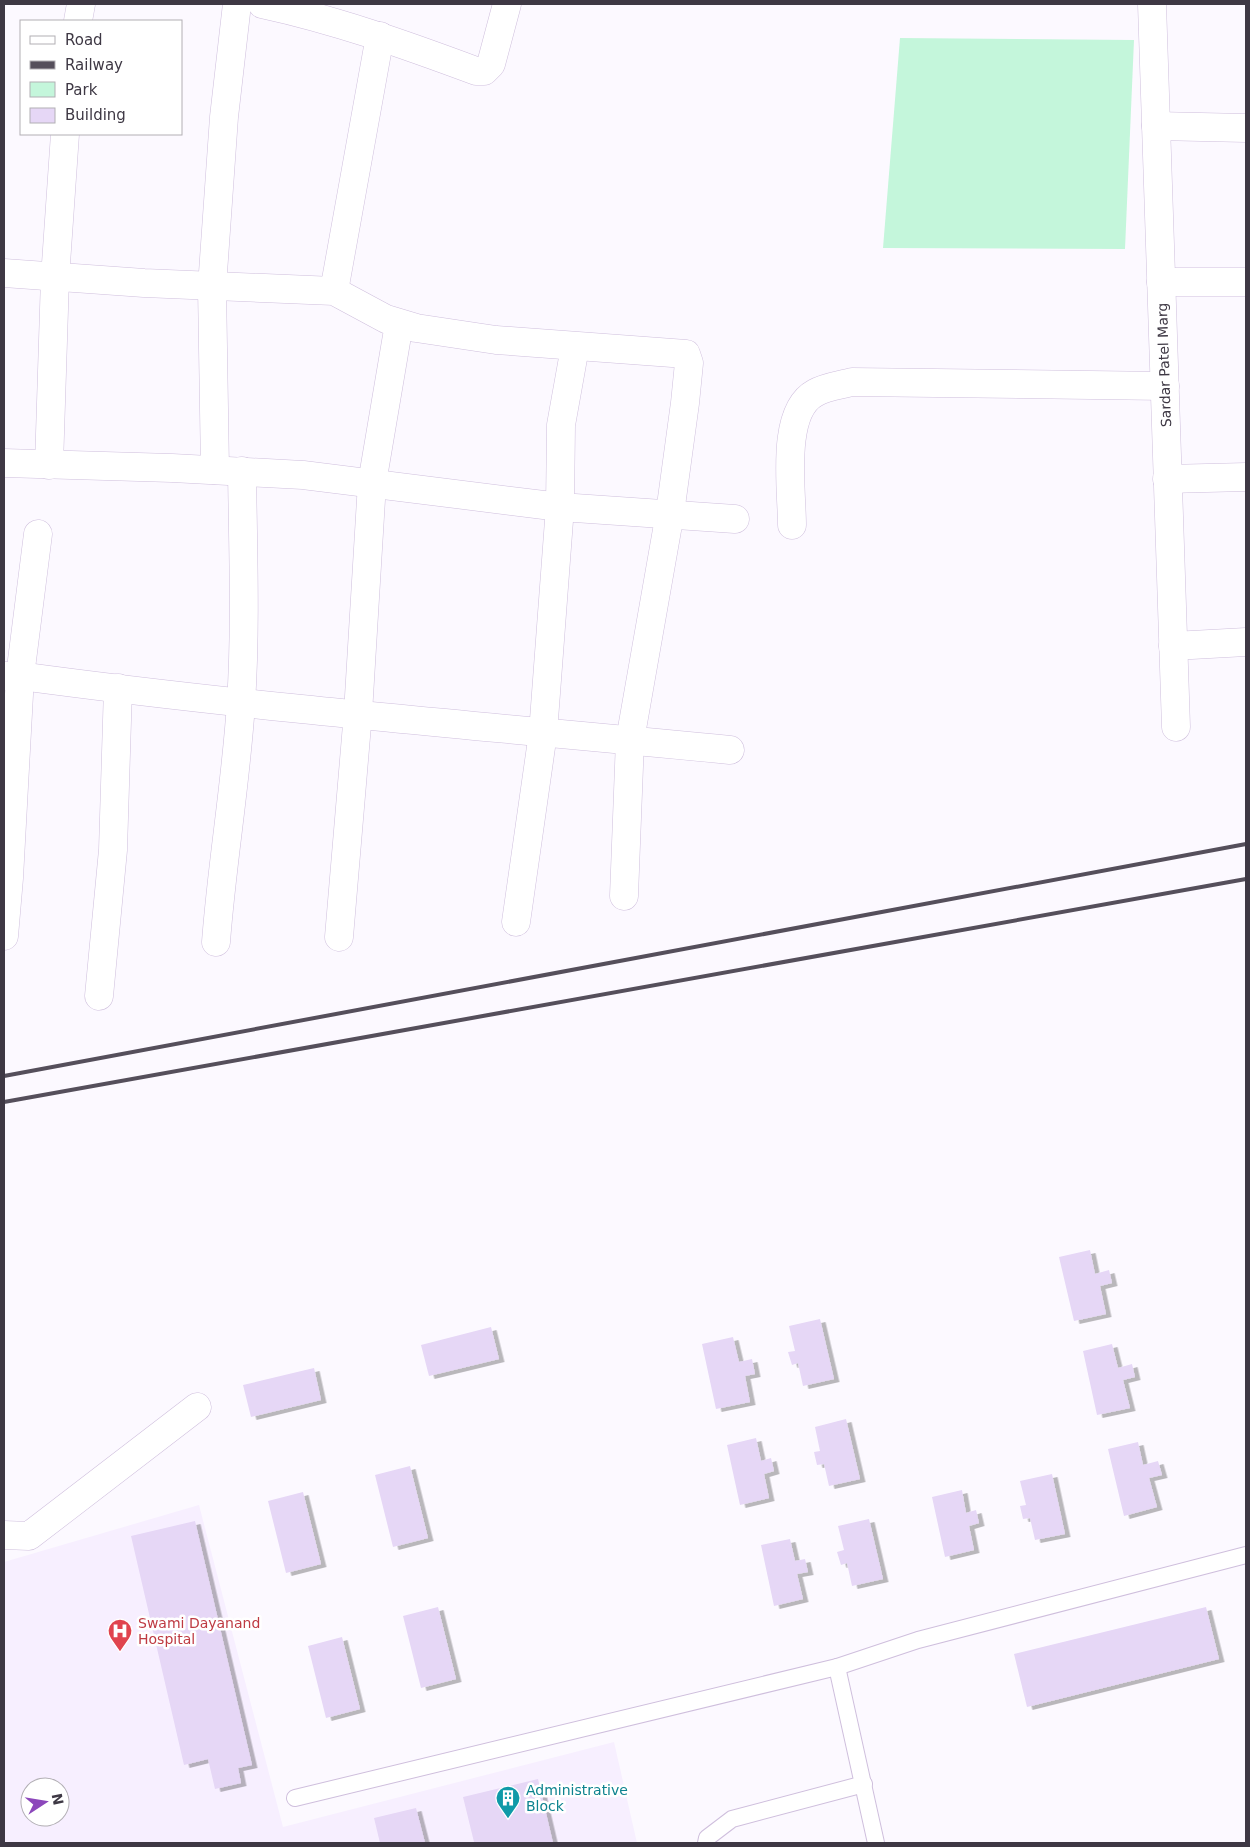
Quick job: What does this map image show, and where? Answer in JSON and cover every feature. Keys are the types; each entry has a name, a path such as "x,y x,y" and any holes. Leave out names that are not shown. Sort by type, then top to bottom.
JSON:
{"street":[{"path":"78,20 81,4"},
{"path":"215,470 212,287 224,117 237,4"},
{"path":"262,4 307,14 380,36 476,71 484,71 491,64 507,4"},
{"name":"Sardar Patel Marg","path":"1152,4 1176,727"},
{"path":"334,291 380,36"},
{"path":"1156,126 1246,128"},
{"path":"49,465 55,278 65,135"},
{"path":"4,273 55,278 212,287 334,291 379,316 399,324 496,340 575,347 681,352 688,356 685,403 670,513 630,740 624,896"},
{"path":"1161,282 1246,282"},
{"path":"340,936 358,713 372,483 399,324"},
{"path":"516,922 543,733 560,507 561,425 575,347"},
{"path":"792,525 790,441 797,412 814,393 852,382 1165,386"},
{"path":"4,463 242,471 303,475 560,507 670,513 735,519"},
{"path":"216,942 241,704 244,604 242,471"},
{"path":"1168,479 1246,478"},
{"path":"4,936 12,676 38,534"},
{"path":"1173,646 1246,642"},
{"path":"12,676 241,704 358,713 543,733 730,750"},
{"path":"99,996 113,850 118,688"},
{"path":"4,1535 29,1536 197,1407"}],"lane":[{"path":"295,1798 724,1692 837,1667 918,1640 1246,1555"},
{"path":"837,1667 876,1843"},
{"path":"706,1843 707,1838 732,1819 864,1784"}],"shaded area":[{"name":"Swami Dayanand Hospital","path":"199,1505 283,1827 614,1742 637,1843 4,1843 4,1562"}],"green space":[{"path":"900,38 1134,40 1125,249 883,248"}],"building":[{"path":"1090,1250 1095,1274 1109,1270 1112,1283 1100,1286 1106,1314 1074,1321 1059,1257"},
{"path":"820,1319 834,1379 803,1386 798,1363 792,1365 788,1352 795,1351 789,1326"},
{"path":"491,1327 499,1359 429,1376 421,1345"},
{"path":"733,1337 739,1362 752,1359 755,1374 745,1376 750,1402 716,1409 702,1344"},
{"path":"1112,1344 1118,1368 1132,1364 1135,1377 1123,1380 1130,1408 1097,1415 1083,1351"},
{"path":"314,1368 321,1400 251,1417 243,1385"},
{"path":"846,1419 860,1479 829,1486 824,1464 817,1465 814,1452 820,1451 815,1427"},
{"path":"756,1438 761,1461 771,1458 774,1471 764,1474 769,1498 740,1505 727,1445"},
{"path":"1138,1442 1143,1465 1158,1461 1162,1475 1149,1478 1157,1507 1124,1516 1108,1449"},
{"path":"410,1466 428,1538 393,1547 375,1475"},
{"path":"1052,1474 1065,1534 1035,1540 1030,1518 1023,1519 1020,1506 1026,1505 1020,1481"},
{"path":"962,1490 966,1513 976,1510 979,1523 969,1526 974,1550 945,1557 932,1497"},
{"path":"303,1492 321,1564 286,1573 268,1501"},
{"path":"869,1519 883,1579 852,1586 847,1563 841,1565 837,1552 844,1550 838,1526"},
{"path":"195,1521 252,1765 238,1768 241,1783 215,1789 208,1759 184,1765 131,1536"},
{"path":"790,1539 795,1561 805,1559 808,1572 797,1574 803,1599 774,1606 761,1545"},
{"path":"438,1607 456,1679 421,1688 403,1616"},
{"path":"1206,1607 1219,1659 1027,1707 1014,1654"},
{"path":"342,1637 360,1709 326,1718 308,1646"},
{"name":"Administrative Block","path":"538,1779 553,1843 470,1843 474,1842 463,1797"},
{"path":"416,1808 425,1843 380,1843 374,1818"}],"railway":[{"path":"4,1076 1246,844"},
{"path":"4,1102 1246,879"}],"place":[{"name":"Swami Dayanand Hospital","path":"120,1652"},
{"name":"Administrative Block","path":"508,1819"}]}
